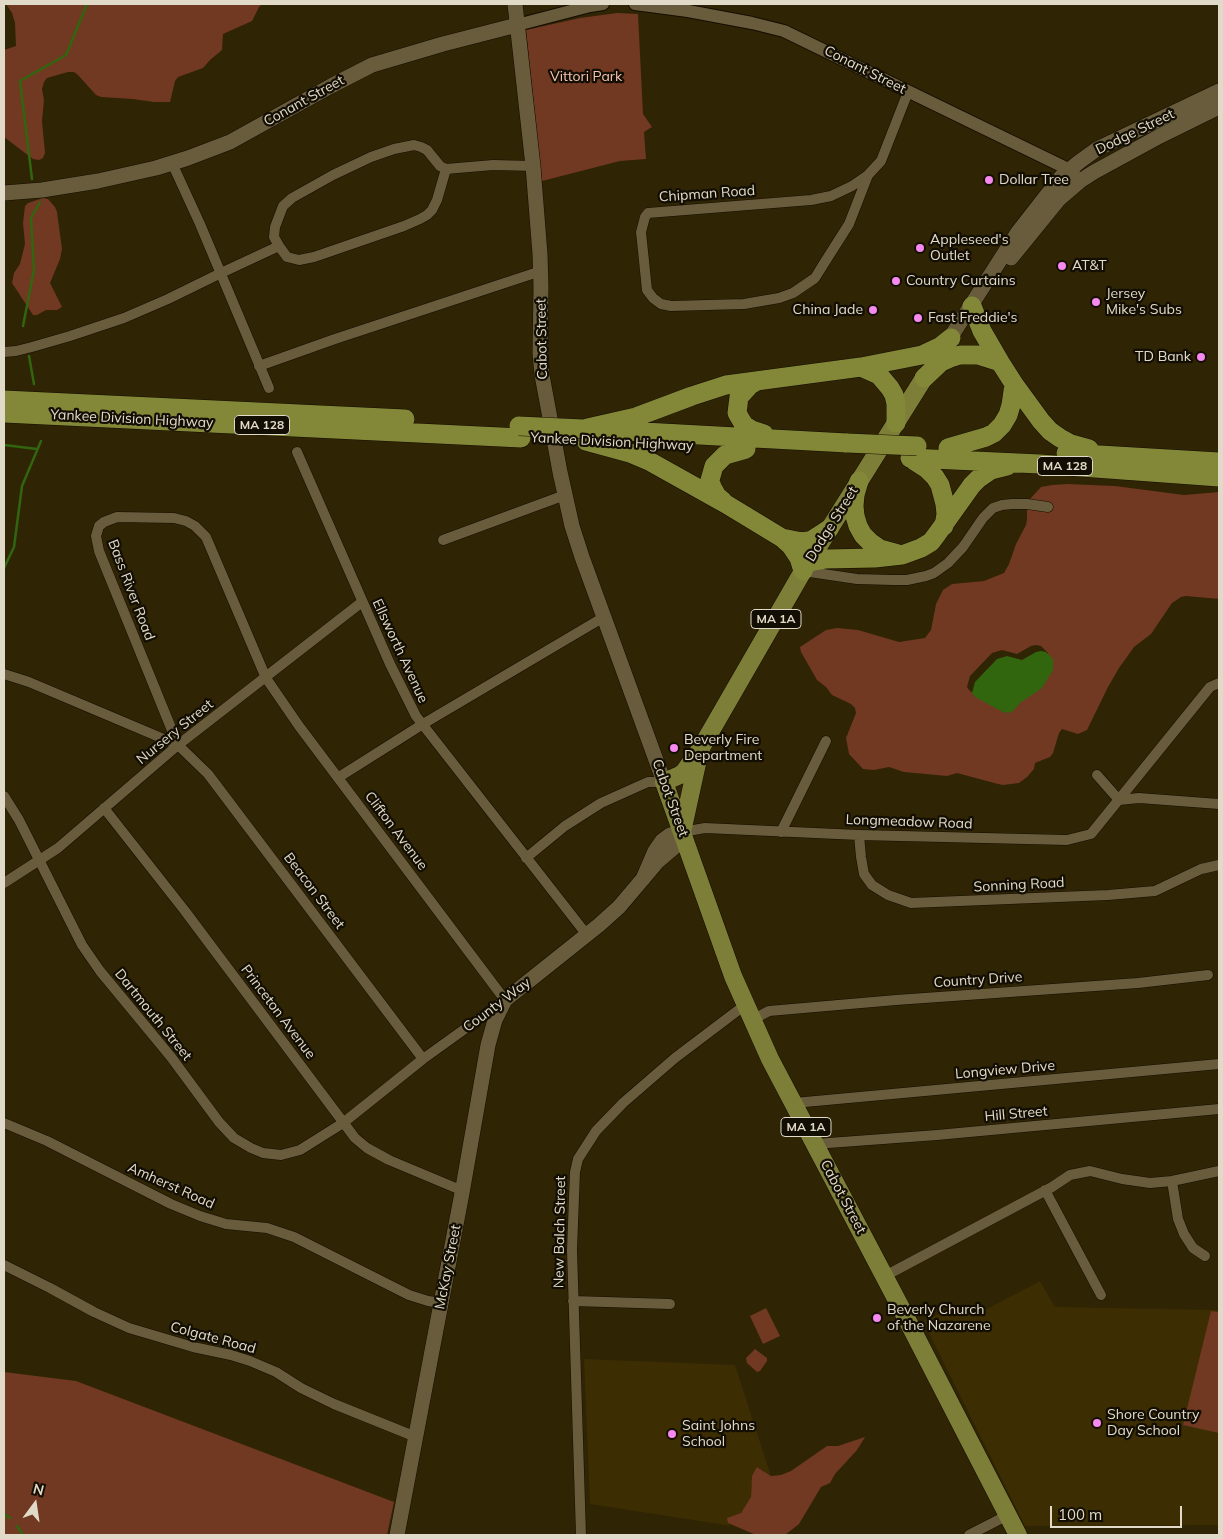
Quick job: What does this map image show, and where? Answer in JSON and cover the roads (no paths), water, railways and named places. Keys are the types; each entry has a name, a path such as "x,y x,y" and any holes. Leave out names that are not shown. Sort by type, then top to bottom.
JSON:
{"highway":[{"path":"972,306 982,331 1000,362 1014,384 1050,431 1060,438 1084,448 1139,457"},
{"path":"585,435 715,388 861,367 922,355 941,346 951,338"},
{"path":"924,378 941,362 960,355 978,355 1000,362"},
{"path":"861,367 879,375 886,381 894,395 896,423"},
{"name":"Dodge Street","path":"664,782 684,772 701,748 806,566 924,378"},
{"path":"757,381 750,385 739,397 736,413 744,425 752,430 785,439"},
{"path":"948,448 986,437 1002,426 1011,405 1014,384"},
{"name":"Yankee Division Highway","path":"4,400 293,413 520,432"},
{"name":"Yankee Division Highway","path":"4,413 585,435 785,439 844,448"},
{"path":"585,435 649,460 726,504 782,538 806,566 826,559 869,558 902,554 921,548 931,542 972,485 984,473 999,467 1040,464"},
{"name":"Yankee Division Highway","path":"585,435 746,449 844,448 913,452 1040,464 1219,477"},
{"name":"Yankee Division Highway","path":"913,452 948,448 1219,462"},
{"path":"726,504 717,496 712,487 711,473 714,466 725,455 746,449"},
{"path":"913,452 940,485 946,514 944,526"},
{"path":"858,482 855,495 855,516 863,535 880,549 902,554"},
{"path":"782,538 802,542 812,540 829,529"},
{"name":"Dodge Street","path":"682,832 701,748"},
{"name":"Cabot Street","path":"664,782 733,976 770,1058 1018,1535"}],"main road":[{"name":"Cabot Street","path":"515,4 533,166 541,271 540,353 542,375 565,495 576,541 664,782"},
{"name":"Conant Street","path":"4,193 42,190 98,181 172,163 230,142 372,65 517,25"},
{"name":"Dodge Street","path":"1075,175 1097,149 1219,91"},
{"name":"Dodge Street","path":"924,378 1018,232 1061,178 1094,172 1219,107"},
{"name":"County Way","path":"505,1000 619,907 642,879 655,851 662,841 670,835 682,832"},
{"name":"McKay Street","path":"397,1535 463,1191 491,1030 505,1000"}],"street":[{"name":"Conant Street","path":"517,25 603,4"},
{"name":"Conant Street","path":"635,4 688,11 784,31 1075,175"},
{"name":"Chipman Road","path":"868,175 849,224 823,265 814,278 793,293 779,298 744,304 671,306 661,304 647,290 641,232 648,213 811,200 831,196 852,186 868,175 881,161 908,92"},
{"path":"446,169 437,200 427,215 420,220 314,257 298,260 287,257 274,237 275,226 283,206 292,198 332,175 371,157 394,149 414,145 421,147 427,150 440,166 446,169 493,165 533,166"},
{"path":"172,163 200,224 269,388"},
{"path":"4,352 32,347 103,326 168,300 279,246"},
{"path":"259,366 541,271"},
{"name":"Ellsworth Avenue","path":"298,452 362,602 416,716 587,935"},
{"path":"443,540 565,495"},
{"path":"806,566 857,579 908,580 926,576 948,563 962,547 982,518 993,508 1012,504 1048,507"},
{"name":"Bass River Road","path":"178,744 99,552 96,536 99,526 104,522 117,517 174,518 196,526 206,537 266,678"},
{"name":"Nursery Street","path":"4,883 58,848 178,744 266,678 362,602"},
{"path":"338,777 423,724 604,617"},
{"path":"4,674 28,682 178,744"},
{"name":"Clifton Avenue","path":"266,678 299,726 505,1000"},
{"name":"Longmeadow Road","path":"682,832 705,828 859,835 1066,840 1091,834 1210,687 1219,683"},
{"path":"780,832 826,740"},
{"name":"Beacon Street","path":"178,744 208,774 423,1059"},
{"path":"1097,776 1119,800 1139,798 1219,804"},
{"path":"526,858 565,826 601,803 648,782 664,782"},
{"name":"Dartmouth Street","path":"4,796 40,860 82,945 100,971 171,1057 219,1122 234,1138 262,1153 281,1156 300,1150 343,1124"},
{"name":"Princeton Avenue","path":"104,808 185,911 343,1124 356,1138 367,1148 389,1160 463,1191"},
{"name":"Sonning Road","path":"859,835 860,856 864,874 872,885 888,895 910,902 1155,891 1201,868 1219,865"},
{"name":"Country Drive","path":"749,1012 1138,983 1208,975"},
{"name":"County Way","path":"343,1124 423,1059 505,1000"},
{"name":"New Balch Street","path":"581,1535 572,1243 575,1172 578,1159 596,1131 623,1103 674,1058 749,1012"},
{"name":"Longview Drive","path":"794,1103 1219,1064"},
{"name":"Hill Street","path":"815,1144 937,1135 1219,1109"},
{"name":"Amherst Road","path":"4,1123 46,1141 171,1204 200,1216 226,1224 267,1228 294,1237 409,1295 442,1303"},
{"path":"884,1276 1070,1175 1090,1171 1122,1179 1150,1182 1172,1181 1219,1172"},
{"path":"1172,1181 1178,1219 1184,1234 1193,1248 1205,1256"},
{"path":"1045,1190 1101,1294"},
{"name":"Colgate Road","path":"4,1265 129,1328 250,1361 276,1372 301,1388 334,1404 416,1438"},
{"path":"573,1300 670,1304"},
{"path":"970,1535 1008,1515"}],"waterway":[{"path":"32,179 20,81 66,55 87,4"},
{"path":"23,326 34,270 31,218 40,202"},
{"path":"29,356 34,384"},
{"path":"4,568 14,547 22,486 41,441"},
{"path":"4,445 37,449"},
{"path":"4,1514 10,1518"},
{"path":"17,1526 23,1535"}],"place":[{"name":"Dollar Tree","path":"989,180"},
{"name":"Appleseed's Outlet","path":"920,248"},
{"name":"AT&T","path":"1062,266"},
{"name":"Country Curtains","path":"896,281"},
{"name":"Jersey Mike's Subs","path":"1096,302"},
{"name":"China Jade","path":"873,310"},
{"name":"Fast Freddie's","path":"918,318"},
{"name":"TD Bank","path":"1201,357"},
{"name":"Beverly Fire Department","path":"674,748"},
{"name":"Beverly Church of the Nazarene","path":"877,1318"},
{"name":"Shore Country Day School","path":"1097,1423"},
{"name":"Saint Johns School","path":"672,1434"}],"park label":[{"name":"Vittori Park","path":"586,77"}]}
